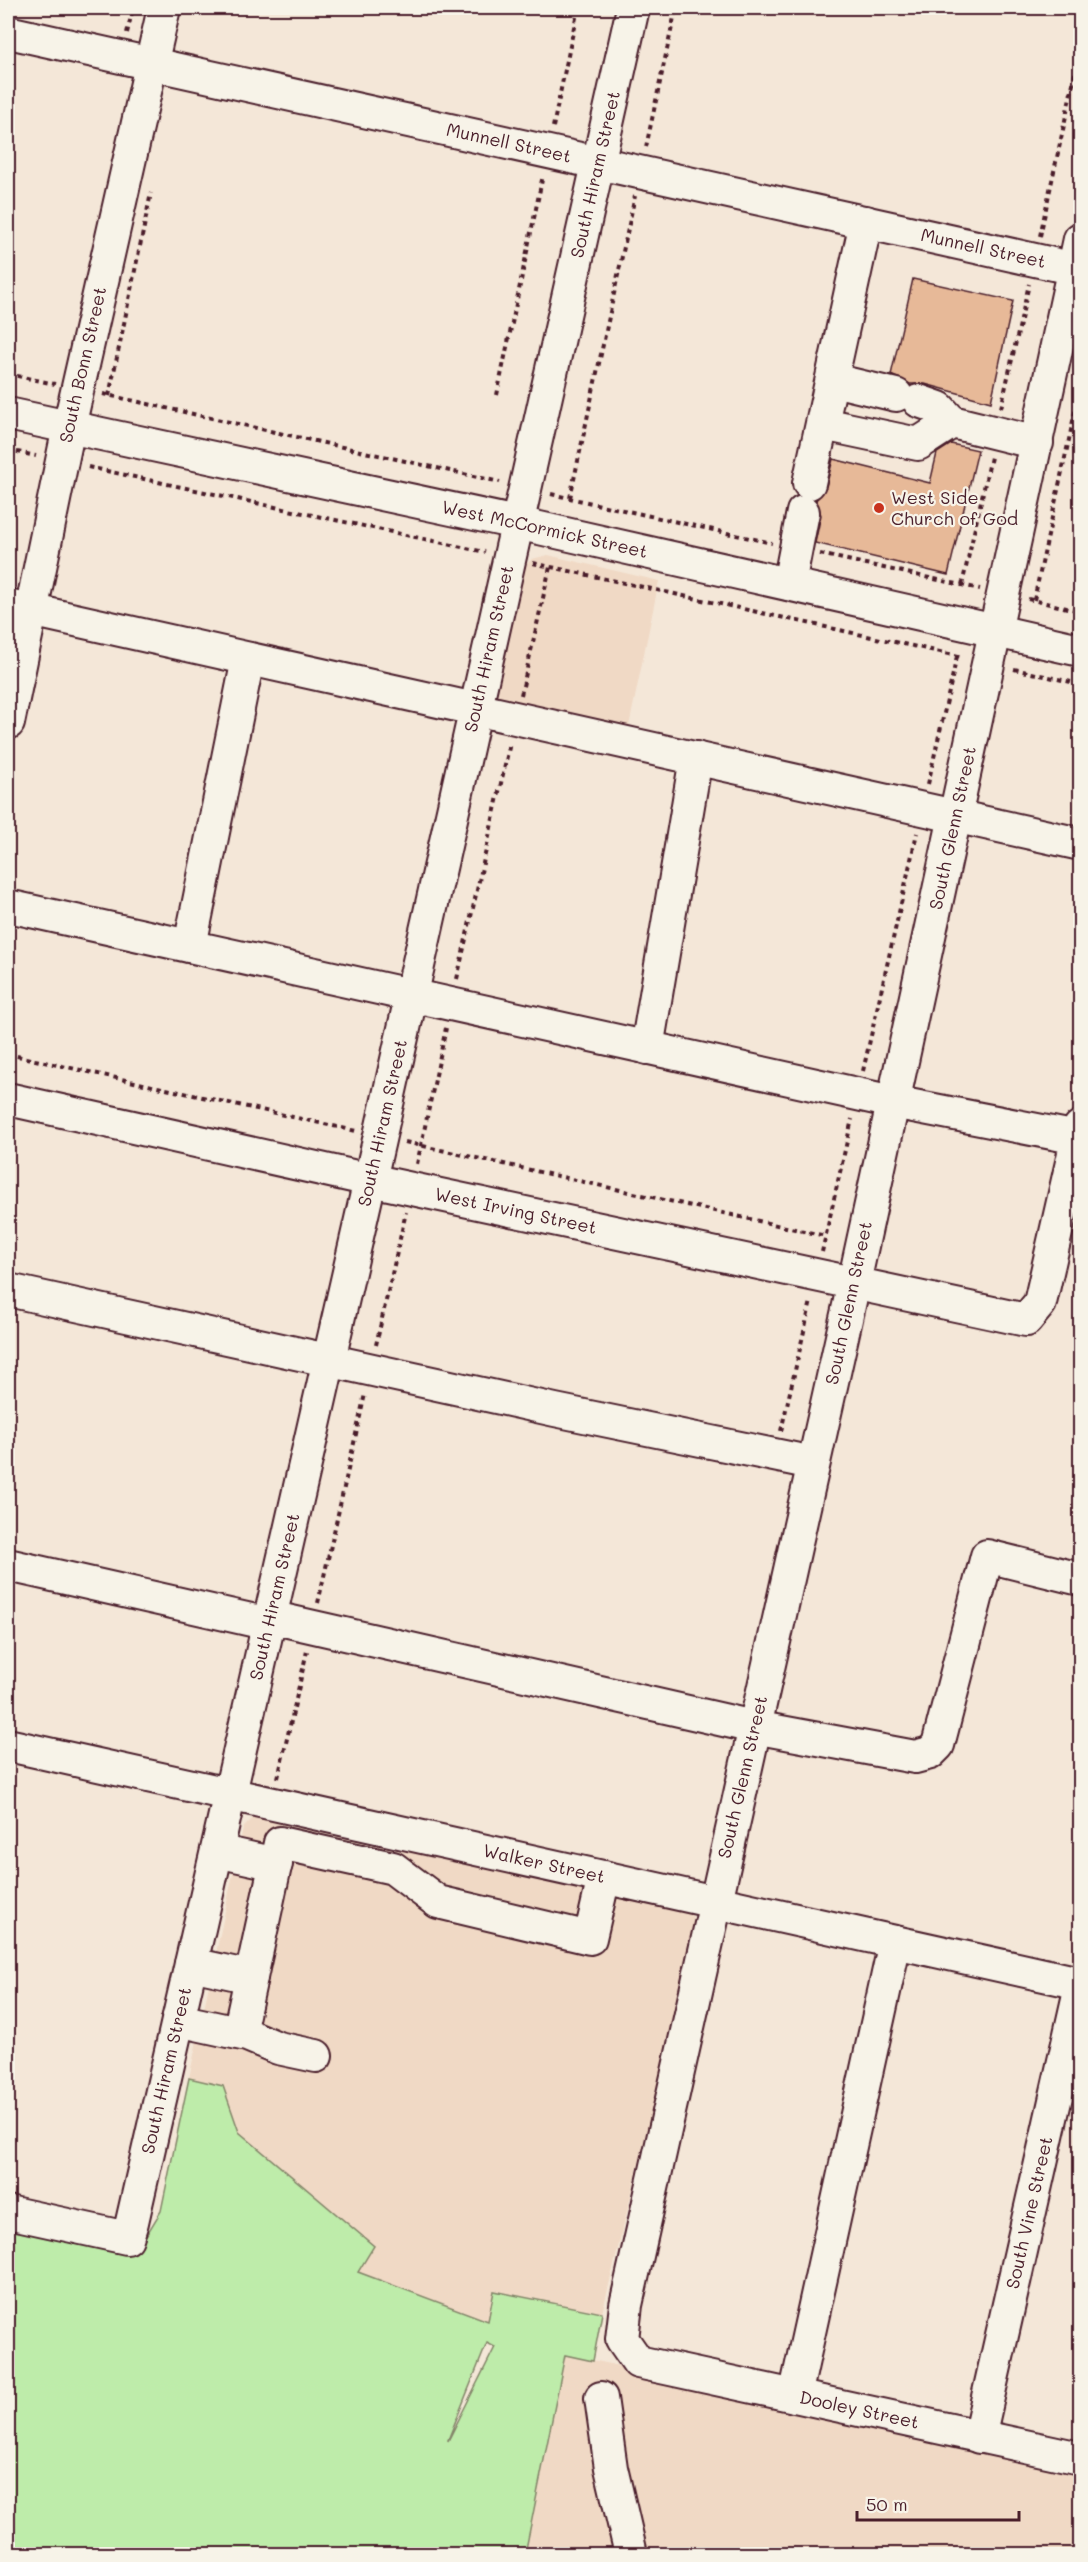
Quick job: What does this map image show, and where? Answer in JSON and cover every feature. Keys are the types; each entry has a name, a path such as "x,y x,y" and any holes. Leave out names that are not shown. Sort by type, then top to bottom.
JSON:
{"street":[{"name":"South Bonn Street","path":"8,723 19,608 62,461 164,8"},
{"name":"South Hiram Street","path":"8,2212 127,2238 380,1136 633,8"},
{"name":"Munnell Street","path":"8,32 1034,260 1078,259"},
{"path":"789,584 866,222"},
{"name":"South Glenn Street","path":"638,2362 622,2339 626,2305 854,1283 1078,259"},
{"path":"833,380 908,398 939,408 952,422 1036,443"},
{"name":"West McCormick Street","path":"8,414 517,523 1080,650"},
{"path":"823,424 918,444 937,435 952,422"},
{"path":"19,608 1080,844"},
{"path":"190,946 248,659"},
{"path":"647,1048 696,758"},
{"path":"8,906 893,1102 1079,1132 1074,1187"},
{"name":"West Irving Street","path":"8,1099 370,1180 1026,1320 1040,1303 1074,1187"},
{"path":"8,1290 813,1463"},
{"path":"8,1565 754,1727 915,1757 930,1753 938,1745 987,1556 1080,1579"},
{"name":"Walker Street","path":"8,1745 1080,1983"},
{"path":"410,1880 420,1836"},
{"path":"239,2034 280,1843 393,1868 438,1902 590,1938 604,1877"},
{"path":"217,1851 276,1864"},
{"path":"795,2396 895,1942"},
{"path":"191,1964 251,1977"},
{"name":"South Vine Street","path":"979,2438 1080,1990"},
{"path":"178,2020 239,2034 278,2048 316,2056"},
{"name":"Dooley Street","path":"638,2362 979,2438 1080,2458"},
{"path":"601,2398 611,2468 631,2554"}],"path":[{"path":"497,395 578,8"},
{"path":"570,498 676,8"},
{"path":"962,585 1080,51"},
{"path":"109,396 152,188"},
{"path":"1034,600 1080,389"},
{"path":"8,450 1080,684"},
{"path":"781,1431 957,656"},
{"path":"8,1054 826,1236"}],"shaded area":[{"path":"548,555 659,581 627,736 492,705 522,568 532,559"},
{"path":"253,1818 272,1818 689,1912 698,1924 602,2313 495,2291 489,2321 357,2272 374,2246 239,2132 223,2086 189,2078 243,1828"},
{"path":"565,2354 1080,2468 1080,2554 525,2554"}],"green space":[{"path":"189,2078 223,2086 239,2132 374,2246 358,2272 488,2321 494,2291 602,2313 593,2361 565,2355 525,2554 8,2554 8,2226 120,2252 144,2239 161,2211","holes":["487,2343 495,2347 448,2441"]}],"building":[{"path":"913,279 1013,301 991,402 925,384 910,384 891,375"},
{"name":"West Side Church of God","path":"951,444 978,450 948,575 815,543 821,515 816,500 826,487 833,459 930,483 937,453"}],"place":[{"name":"West Side Church of God","path":"879,508"}]}
